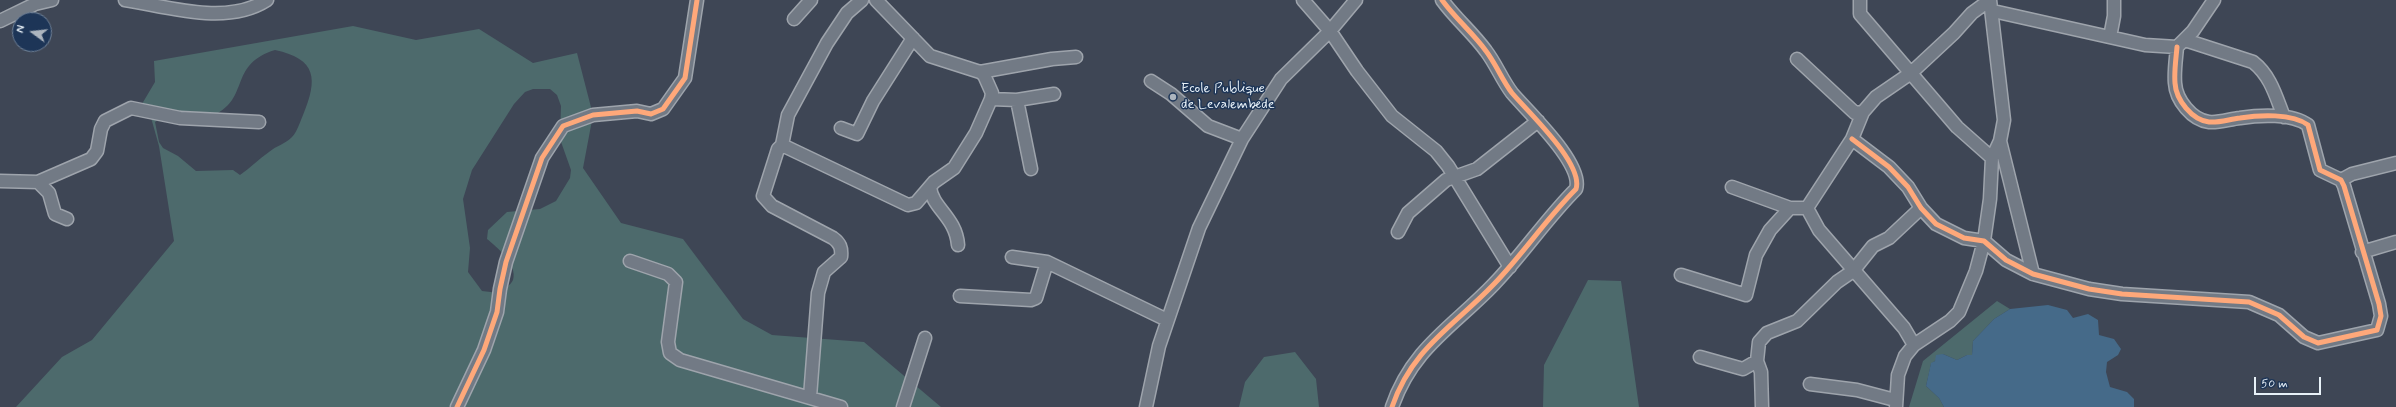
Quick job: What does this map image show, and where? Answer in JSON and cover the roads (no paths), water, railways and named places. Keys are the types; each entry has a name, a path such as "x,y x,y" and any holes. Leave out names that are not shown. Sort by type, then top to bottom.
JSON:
{"street":[{"path":"0,21 35,4 52,0"},
{"path":"125,0 205,12 245,11 267,0"},
{"path":"457,407 484,350 497,312 506,262 542,158 562,126 593,115 637,111 650,114 663,109 685,78 697,0"},
{"path":"794,18 811,0"},
{"path":"810,397 818,293 824,272 841,257 842,251 840,242 772,206 763,196 778,149 782,145 788,116 820,56 847,12 862,0"},
{"path":"876,0 930,56 980,72 1045,60 1076,58"},
{"path":"1304,0 1330,31 1357,71 1392,116 1436,151 1456,175 1510,267"},
{"path":"1146,407 1159,346 1206,210 1242,139 1281,79 1330,31 1356,0"},
{"path":"1392,407 1401,384 1431,342 1494,284 1510,267 1542,226 1576,189 1578,183 1572,165 1538,121 1512,93 1486,51 1442,0"},
{"path":"1860,0 1860,14 1957,127 1992,158"},
{"path":"2110,37 2114,16 2114,0"},
{"path":"1852,139 1889,167 1908,187 1921,208 1936,224 1964,238 1984,241 2006,260 2033,274 2089,289 2122,294 2249,302 2279,315 2310,341 2324,343 2377,330 2380,325 2379,304 2341,180 2320,170 2308,125 2303,121 2254,116 2208,122 2193,114 2182,102 2176,88 2181,44 2209,2"},
{"path":"1810,384 1858,390 1895,404 1898,375 1905,356 1914,345 1950,321 1959,312 1964,304 1984,241 1990,199 1992,158 2000,141 2004,120 1991,4"},
{"path":"1807,208 1852,139 1863,112 1876,97 1911,73 1954,33 1972,13 1991,4 2110,37 2145,45 2181,44 2253,62 2260,67 2272,84 2284,118"},
{"path":"841,128 857,134 873,101 913,38"},
{"path":"1797,59 1824,82 1849,110 1855,113 1863,112"},
{"path":"782,145 908,205 916,203 930,187 954,168 976,133 991,99 988,82 980,72"},
{"path":"1151,81 1171,94 1208,126 1242,139"},
{"path":"991,99 1017,100 1054,94"},
{"path":"1017,100 1031,169"},
{"path":"0,181 38,182 90,159 97,151 101,129 105,121 125,110 139,109 180,118 259,122"},
{"path":"1398,232 1408,214 1418,203 1446,180 1456,175 1477,169 1538,121"},
{"path":"2000,141 2033,274"},
{"path":"2341,180 2352,174 2396,163"},
{"path":"38,182 49,193 55,214 67,219"},
{"path":"930,187 931,197 949,218 958,245"},
{"path":"1732,187 1790,208 1807,208"},
{"path":"1680,275 1746,295 1756,255 1770,230 1790,208"},
{"path":"1807,208 1819,230 1904,328 1914,345"},
{"path":"1762,407 1761,372 1757,361 1759,342 1768,333 1797,321 1837,282 1854,271 1873,246 1889,238 1921,208"},
{"path":"2362,252 2396,242"},
{"path":"1012,257 1047,262 1167,320"},
{"path":"630,261 668,274 676,282 668,342 670,353 680,360 841,407"},
{"path":"960,296 1031,300 1036,298 1047,262"},
{"path":"903,407 925,338"},
{"path":"1700,357 1743,369 1757,361"}],"water":[{"path":"2048,305 2067,310 2073,318 2088,314 2098,320 2099,335 2114,339 2121,349 2118,355 2107,362 2106,372 2110,387 2127,392 2134,399 2134,407 1944,407 1939,398 1926,386 1931,363 1935,361 1936,355 1943,354 1957,360 1967,355 1972,355 1973,341 1994,319 2010,309"}],"place":[{"name":"Ecole Publique de Levalembede","path":"1173,97"}]}
